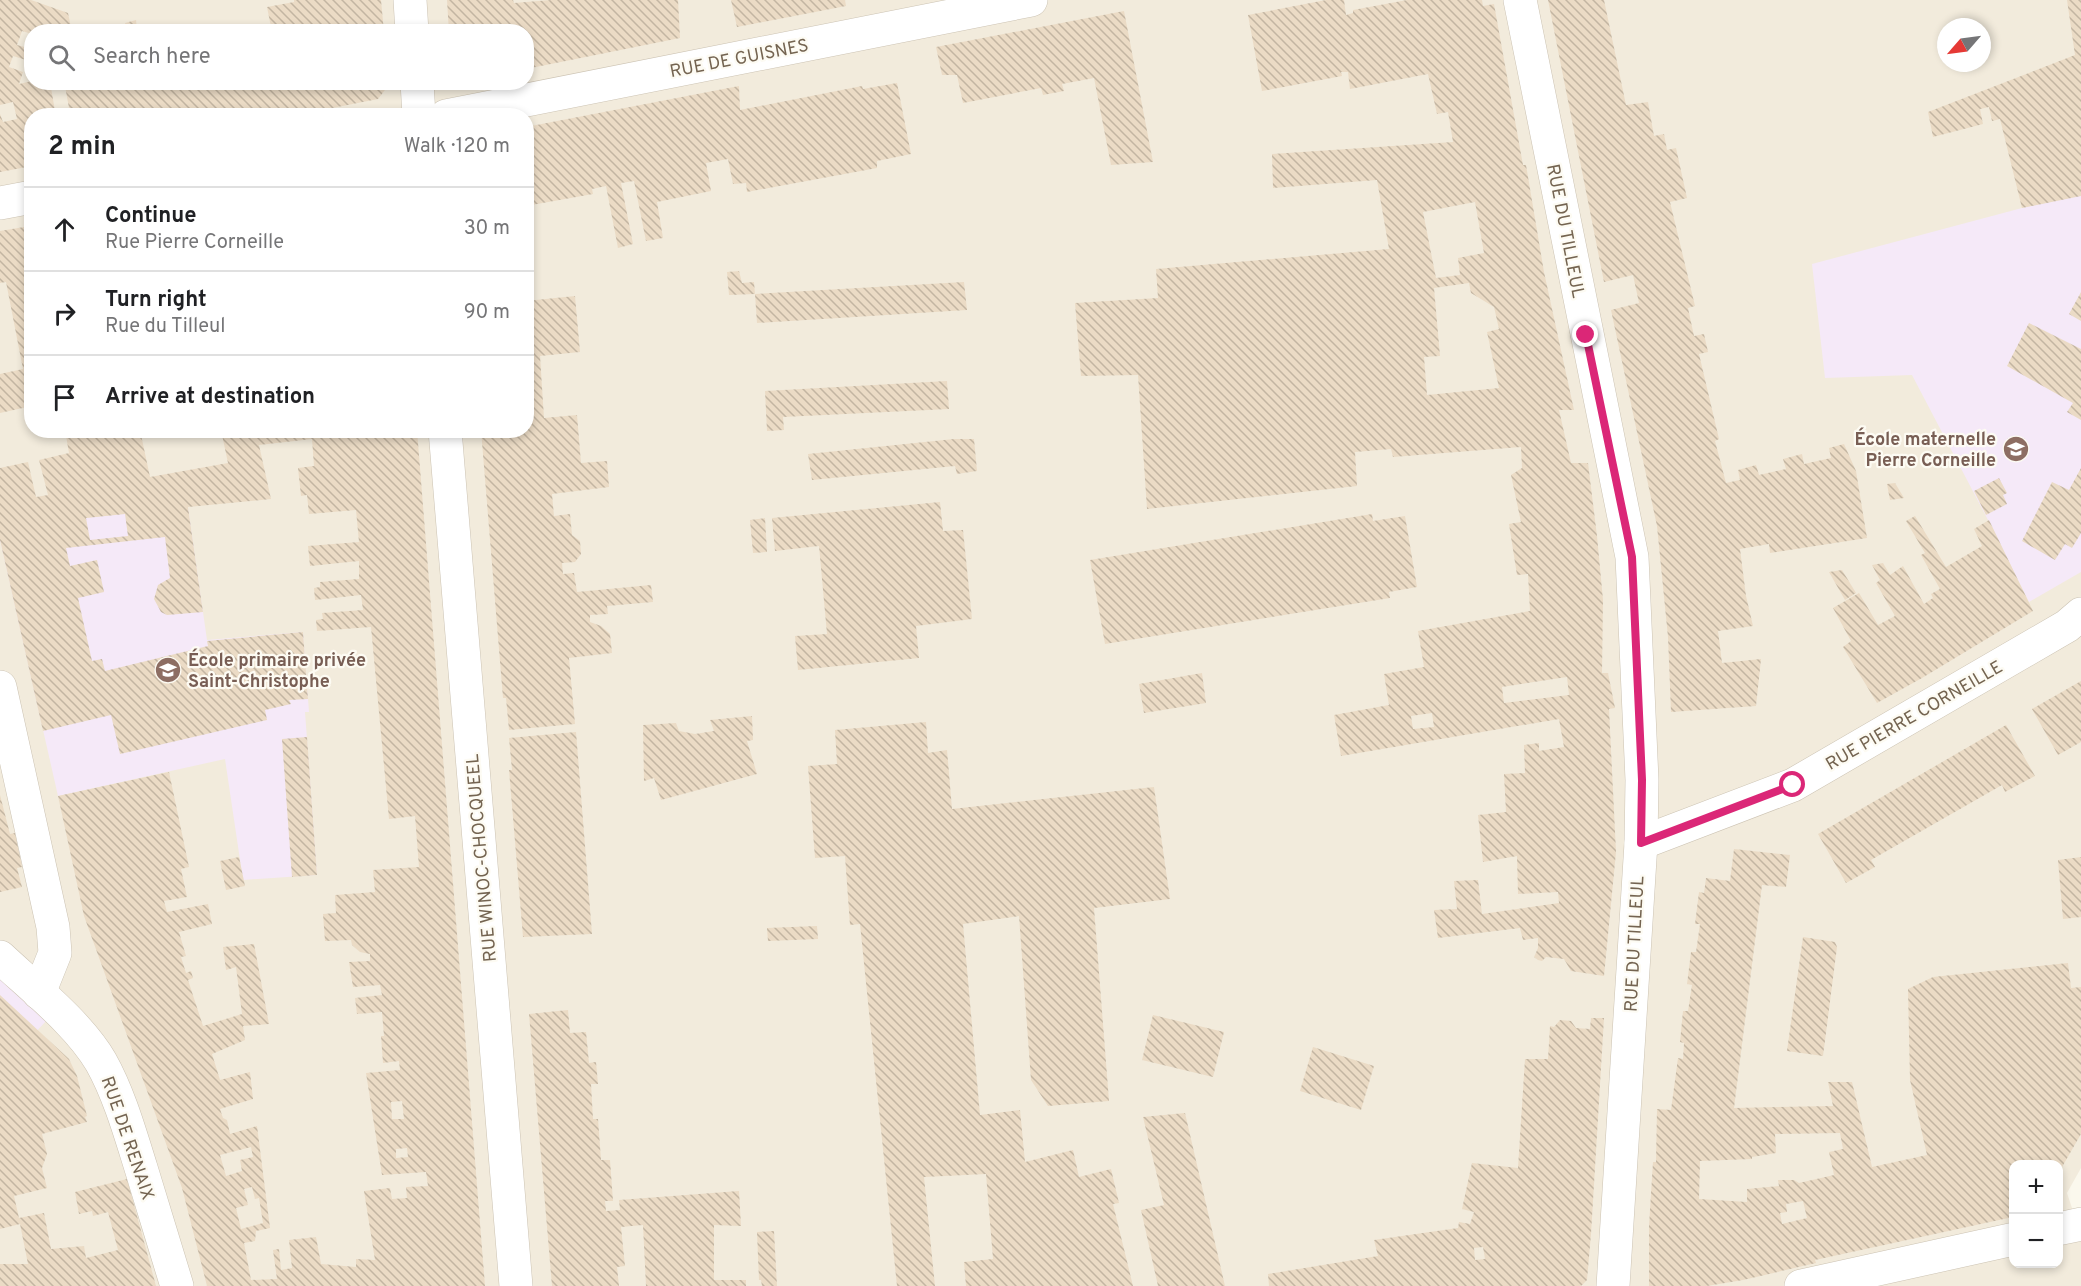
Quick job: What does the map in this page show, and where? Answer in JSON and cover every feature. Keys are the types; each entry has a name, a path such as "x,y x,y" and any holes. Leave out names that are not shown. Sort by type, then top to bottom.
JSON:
{"street":[{"path":"410,0 412,24"},
{"name":"RUE DE GUISNES","path":"486,108 1031,0"},
{"name":"RUE DU TILLEUL","path":"1520,0 1632,557 1642,780 1641,843 1613,1286"},
{"path":"417,90 419,108"},
{"path":"0,203 24,198"},
{"name":"RUE WINOC-CHOCQUEEL","path":"446,438 516,1286"},
{"name":"RUE PIERRE CORNEILLE","path":"1641,843 1793,785 2067,627 2081,614"},
{"path":"0,687 53,927 55,953 39,993"},
{"name":"RUE DE RENAIX","path":"0,957 39,993 88,1044 101,1062 133,1143 177,1286"},
{"path":"2063,1228 2081,1224"},
{"path":"1801,1286 2009,1240"}],"shaded area":[{"path":"0,0 2081,0 2081,1168 2067,1193 2081,1235 2081,1286 0,1286"},
{"name":"École maternelle Pierre Corneille","path":"2081,195 2081,572 2029,602 1912,375 1825,378 1812,264 2022,208"},
{"name":"École primaire privée Saint-Christophe","path":"188,507 207,640 303,632 309,712 305,712 317,875 243,880 225,759 58,796 0,540 0,527"},
{"path":"0,976 47,1020 0,1071"}],"building":[{"path":"0,0 31,0 68,13 70,24 24,24 24,32 22,31 17,45 24,47 24,59 13,56 9,67 23,72 19,84 24,83 24,90 51,90 54,108 24,108 24,168 0,172 0,114 3,122 17,119 13,102 0,105"},
{"path":"294,0 381,0 383,24 270,24 267,7 294,2"},
{"path":"447,0 513,0 514,3 551,0 678,0 680,38 534,67 534,24 448,24"},
{"path":"731,0 845,0 846,6 737,27"},
{"path":"1326,0 1344,0 1346,15 1353,13 1353,10 1407,0 1482,0 1483,6 1494,4 1523,165 1526,165 1544,272 1574,410 1559,410 1571,463 1588,463 1597,536 1603,600 1602,673 1608,673 1615,708 1609,709 1616,852 1604,976 1571,971 1564,959 1546,957 1542,961 1538,960 1534,957 1538,948 1538,938 1523,940 1520,928 1438,938 1434,910 1457,909 1454,881 1478,880 1482,914 1559,903 1558,892 1518,894 1517,856 1483,862 1478,815 1506,812 1504,774 1525,773 1524,745 1539,743 1539,751 1564,747 1559,719 1341,756 1334,715 1389,705 1384,674 1424,667 1418,631 1530,611 1528,574 1517,575 1509,524 1521,522 1511,475 1522,468 1521,447 1393,457 1391,449 1355,452 1357,486 1147,509 1138,375 1081,376 1075,303 1158,298 1156,269 1389,249 1377,180 1273,188 1272,154 1453,142 1448,112 1437,114 1428,74 1350,89 1348,72 1341,72 1342,76 1262,91 1248,15","holes":["1475,202 1484,253 1458,258 1460,275 1436,278 1423,212","1469,283 1471,293 1494,307 1499,329 1487,332 1499,388 1427,395 1424,357 1440,356 1434,288","1567,677 1569,695 1504,703 1502,687","1432,713 1434,727 1413,729 1411,716"]},
{"path":"1548,0 1604,0 1626,105 1648,102 1654,136 1664,134 1667,150 1676,148 1687,198 1670,202 1695,306 1688,308 1694,336 1704,334 1708,352 1699,354 1719,439 1715,441 1726,483 1740,480 1738,470 1756,465 1759,475 1786,469 1783,459 1802,454 1804,464 1831,458 1829,448 1844,444 1856,471 1867,538 1770,553 1769,544 1740,549 1746,596 1753,626 1718,631 1722,663 1761,659 1756,706 1671,712 1668,637 1657,526 1611,310 1639,303 1633,275 1604,282"},
{"path":"2067,0 2081,0 2081,196 2022,208 2000,119 1992,121 1989,107 1980,109 1983,124 1933,137 1928,112 2075,55"},
{"path":"1124,11 1153,162 1111,165 1094,78 1062,84 1064,91 1043,95 1041,88 963,103 957,75 942,75 936,47"},
{"path":"136,20 136,24 125,24"},
{"path":"897,83 911,154 877,161 877,168 747,192 746,183 733,184 728,159 706,163 711,191 657,202 663,238 646,241 634,181 621,183 633,244 618,248 606,186 592,189 593,194 534,205 534,125 739,86 740,110 862,86 863,89"},
{"path":"66,90 385,90 378,99 332,108 69,108"},
{"path":"24,227 24,408 0,413 0,374 23,369 6,282 0,283 0,231"},
{"path":"739,271 742,283 754,282 755,294 729,295 727,272"},
{"path":"964,282 967,310 757,323 755,294"},
{"path":"2081,292 2081,321 2069,314"},
{"path":"575,296 580,352 540,356 544,418 577,415 581,463 607,461 609,487 552,494 554,516 570,514 572,535 580,541 581,554 575,562 562,563 563,574 574,573 577,592 651,585 653,602 607,606 608,614 590,615 590,622 601,626 610,634 612,653 569,658 575,724 509,730 506,698 503,698 482,438 534,438 534,300"},
{"path":"2029,323 2081,349 2081,420 2067,412 2073,403 2007,366"},
{"path":"947,381 949,409 783,417 784,430 767,431 765,391"},
{"path":"66,438 142,438 150,477 228,463 223,438 418,438 485,1286 207,1286 182,1188 84,916 58,796 169,772 189,867 181,869 187,897 164,901 167,912 208,904 212,924 179,932 186,956 181,957 186,973 191,971 193,978 188,980 203,1026 242,1014 236,967 226,970 223,947 254,944 269,1024 243,1026 245,1040 212,1054 220,1080 250,1072 253,1099 220,1109 223,1118 227,1120 230,1134 257,1126 270,1228 256,1231 255,1241 244,1243 251,1280 277,1279 273,1250 279,1249 281,1270 292,1268 289,1240 316,1237 321,1264 356,1267 356,1259 375,1260 364,1191 390,1188 392,1199 407,1198 406,1187 428,1186 426,1172 382,1175 366,1073 400,1070 399,1061 383,1063 382,1012 357,1014 355,998 382,995 380,985 353,987 349,962 370,961 370,954 360,952 352,945 351,940 325,941 323,914 336,913 335,895 375,892 373,870 419,867 415,816 389,819 371,627 317,631 316,620 323,619 322,613 363,610 361,595 315,600 314,588 320,587 320,582 359,579 359,561 310,566 308,546 359,542 356,510 309,514 307,495 301,496 298,468 314,466 312,439 259,445 271,499 188,507 203,612 167,615 161,612 154,599 158,585 170,578 165,537 66,548 70,566 97,560 104,592 78,598 92,661 102,659 105,671 208,646 207,641 303,632 308,699 289,700 291,704 265,710 267,720 120,754 111,715 43,731 0,540 0,468 28,462 36,497 48,495 39,460 69,453","holes":["125,514 128,536 90,540 86,518","402,1101 404,1119 392,1119 391,1102","251,1147 253,1157 240,1160 242,1171 226,1176 220,1155","407,1148 408,1157 396,1158 396,1149","252,1187 255,1199 259,1198 263,1223 241,1229 236,1208 248,1205 244,1189"]},
{"path":"974,439 977,471 957,474 955,466 812,480 808,454"},
{"path":"2081,468 2081,533 2072,548 2065,544 2055,560 2022,541 2052,482 2069,490"},
{"path":"1999,478 2007,493 2003,495 2007,504 1986,515 1974,491"},
{"path":"1895,483 1904,498 1890,500 1887,484"},
{"path":"940,502 943,531 963,530 972,619 916,626 919,658 798,670 795,636 827,634 819,546 775,551 772,518"},
{"path":"1372,514 1373,521 1405,516 1417,587 1389,592 1390,598 1105,644 1090,560"},
{"path":"1915,516 1946,567 1982,546 1974,529 1989,520 2033,611 1877,703 1843,647 1851,641 1833,608 1859,593 1878,625 1895,616 1876,583 1880,580 1872,565 1883,563 1890,575 1903,566 1924,604 1933,598 1931,594 1940,589 1921,555 1925,553 1906,521"},
{"path":"765,518 767,552 753,553 750,520"},
{"path":"1842,570 1856,593 1845,600 1829,572"},
{"path":"1202,673 1206,703 1144,713 1139,684"},
{"path":"2081,681 2081,742 2058,755 2032,709"},
{"path":"752,716 753,740 747,741 757,774 661,800 654,778 644,781 643,725 676,723 679,731 695,734 714,731 710,720"},
{"path":"926,722 928,753 947,750 952,809 1154,787 1170,899 1094,908 1109,1101 1048,1106 1031,1080 1019,916 963,924 980,1115 1020,1110 1025,1162 1073,1150 1079,1177 1111,1169 1119,1203 1113,1204 1133,1286 966,1286 964,1262 993,1259 986,1174 924,1177 935,1286 897,1286 860,924 850,925 845,856 815,858 808,766 837,764 835,730"},
{"path":"2006,725 2035,776 2005,792 2002,785 1871,860 1875,867 1846,883 1818,834"},
{"path":"576,732 592,934 523,937 509,770 512,770 509,738"},
{"path":"307,737 317,875 292,877 282,739"},
{"path":"0,795 10,834 15,833 22,867 17,868 22,887 0,892"},
{"path":"1734,849 1790,855 1786,887 1762,885 1734,1108 1833,1106 1828,1082 1852,1082 1872,1167 1927,1155 1910,1080 1908,989 1933,977 2068,963 2071,988 2081,987 2081,1134 2063,1165 2063,1160 2009,1160 2009,1218 1815,1260 1816,1263 1743,1280 1707,1286 1649,1286 1649,1226 1653,1162 1656,1162 1657,1109 1671,1110 1678,1058 1683,1059 1684,1043 1680,1042 1683,1011 1688,1011 1692,985 1687,984 1691,952 1696,952 1700,924 1695,924 1699,892 1704,893 1706,878 1730,881","holes":["1840,1133 1843,1149 1829,1152 1834,1175 1799,1183 1794,1180 1778,1180 1779,1186 1747,1189 1747,1202 1699,1199 1700,1161 1752,1159 1752,1157 1776,1153 1775,1134","1803,1201 1807,1218 1782,1224 1780,1213 1787,1212 1786,1204"]},
{"path":"239,857 245,886 226,890 220,861"},
{"path":"2081,857 2081,917 2063,919 2058,860"},
{"path":"817,926 818,939 768,941 767,928"},
{"path":"1803,937 1835,942 1837,947 1823,1056 1787,1051"},
{"path":"0,995 69,1059 77,1076 87,1116 85,1117 87,1122 42,1134 47,1154 42,1168 47,1188 14,1196 19,1218 44,1213 51,1249 84,1246 86,1258 118,1250 108,1212 93,1216 92,1211 79,1214 75,1192 127,1179 156,1286 0,1286 0,1264 28,1264 20,1224 0,1229"},
{"path":"568,1010 570,1033 586,1032 589,1063 596,1062 598,1084 591,1084 593,1119 598,1119 601,1160 610,1160 613,1201 605,1201 606,1211 620,1210 619,1200 739,1191 741,1226 714,1225 714,1280 746,1280 746,1286 646,1286 643,1225 621,1227 625,1266 617,1267 619,1286 552,1286 529,1014"},
{"path":"1153,1015 1224,1032 1213,1077 1142,1060"},
{"path":"1591,1018 1604,1018 1591,1234 1587,1280 1581,1286 1269,1286 1268,1274 1378,1256 1374,1240 1458,1228 1459,1222 1470,1224 1474,1212 1462,1209 1472,1163 1518,1168 1525,1059 1548,1059 1550,1026 1554,1027 1560,1020 1571,1021 1576,1028 1590,1029","holes":["1483,1247 1485,1259 1475,1260 1474,1248"]},
{"path":"1313,1047 1374,1066 1361,1110 1300,1091"},
{"path":"1185,1113 1225,1286 1158,1286 1141,1210 1164,1205 1143,1117"},
{"path":"774,1231 777,1286 762,1286 759,1280 757,1232"}],"place":[{"name":"École maternelle Pierre Corneille","path":"2016,449"},
{"name":"École primaire privée Saint-Christophe","path":"168,670"}],"route":[{"path":"1586,335 1632,557 1642,780 1641,843 1793,785"}]}
